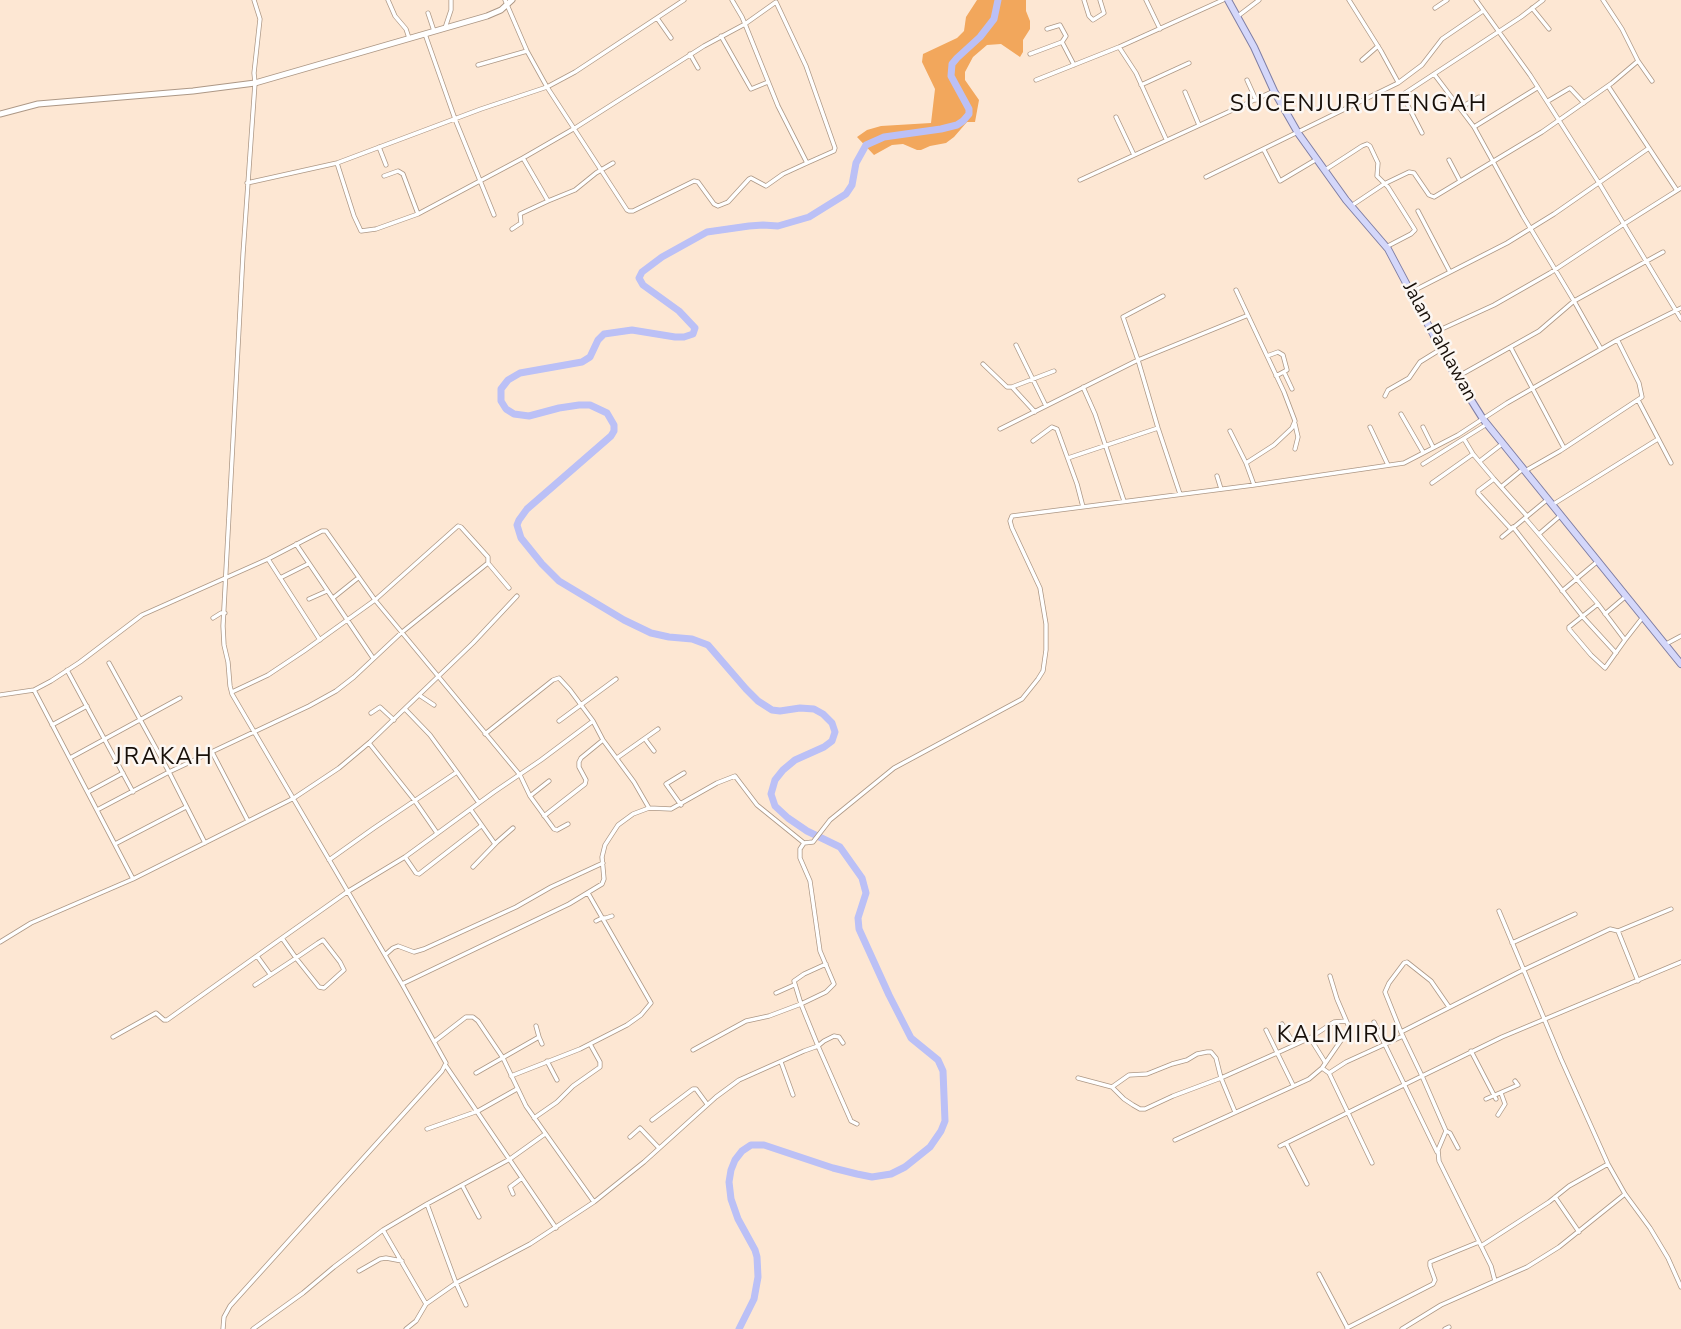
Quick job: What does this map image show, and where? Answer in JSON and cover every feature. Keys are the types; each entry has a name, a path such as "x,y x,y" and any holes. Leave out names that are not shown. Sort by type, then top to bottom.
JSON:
{"main road":[{"name":"Jalan Pahlawan","path":"1228,0 1298,133 1351,206 1386,247 1441,349 1485,422 1681,664"}],"street":[{"path":"254,0 260,19 247,183 223,613 224,645 232,692 435,1041 446,1066 556,1228"},
{"path":"388,0 409,38"},
{"path":"445,28 451,0"},
{"path":"247,183 337,163 547,87 575,72 684,0"},
{"path":"741,0 733,2 742,17 778,106 807,163"},
{"path":"1084,0 1088,16 1093,20 1104,13 1100,0"},
{"path":"1146,0 1160,29"},
{"path":"1036,80 1119,47 1223,0"},
{"path":"1238,16 1259,0"},
{"path":"1349,0 1398,83"},
{"path":"1435,8 1447,0"},
{"path":"1476,0 1559,120 1681,319"},
{"path":"1422,133 1404,96 1409,89 1544,0"},
{"path":"1603,0 1652,81"},
{"path":"0,114 38,104 254,83 487,16 508,2 527,51 547,87 575,128 627,210 629,211 694,181 698,182 718,206 728,202 751,178 766,186 783,174 834,151 835,148 806,66 778,4 775,3 575,128 418,214 362,232 337,163"},
{"path":"1532,8 1549,29"},
{"path":"1206,177 1398,83 1422,65 1442,39 1484,10"},
{"path":"428,13 434,31"},
{"path":"657,18 671,38"},
{"path":"1030,54 1062,41 1066,36 1060,25 1047,29"},
{"path":"425,34 455,119 494,215"},
{"path":"721,36 751,89 768,82"},
{"path":"1062,41 1073,65"},
{"path":"1362,60 1378,46"},
{"path":"1119,47 1136,74 1166,139"},
{"path":"478,65 527,51"},
{"path":"690,54 698,68"},
{"path":"1351,206 1384,184 1409,172 1412,172 1433,197 1559,120 1638,61"},
{"path":"1141,85 1189,63"},
{"path":"1434,74 1474,127 1601,349"},
{"path":"1247,80 1256,100"},
{"path":"1433,333 1494,305 1555,270 1679,189 1608,86"},
{"path":"1474,127 1538,88"},
{"path":"1547,102 1570,88 1584,103"},
{"path":"1080,180 1274,91"},
{"path":"1185,92 1199,125"},
{"path":"1460,108 1479,97"},
{"path":"1116,117 1134,155"},
{"path":"1325,170 1362,146 1369,145 1378,163 1377,176 1415,230 1386,247"},
{"path":"379,147 386,165"},
{"path":"1411,292 1507,243 1649,148"},
{"path":"1264,150 1280,181 1317,159"},
{"path":"523,158 548,201"},
{"path":"1449,160 1460,181"},
{"path":"512,229 521,223 520,214 575,190 613,163"},
{"path":"384,176 398,171 403,174 418,214"},
{"path":"1419,211 1450,272"},
{"path":"1457,377 1547,325 1574,301 1663,252"},
{"path":"1236,290 1295,421 1298,437 1295,449"},
{"path":"1163,296 1123,316 1180,494"},
{"path":"1423,464 1464,439 1532,389 1617,340 1681,308"},
{"path":"1000,429 1138,360 1246,316"},
{"path":"1501,487 1642,397 1617,340"},
{"path":"1016,345 1046,406"},
{"path":"1511,348 1564,448"},
{"path":"1385,396 1388,390 1409,379 1420,362 1441,349"},
{"path":"1267,356 1282,353 1288,368 1276,376"},
{"path":"983,364 1007,387 1054,371"},
{"path":"1284,372 1292,389"},
{"path":"1012,387 1035,412"},
{"path":"1083,387 1106,445 1124,502"},
{"path":"1638,400 1671,463"},
{"path":"1401,414 1423,452"},
{"path":"693,1050 746,1021 801,1004 833,986 834,981 819,947 810,881 800,858 800,849 804,843 814,841 830,820 894,768 1014,705 1027,693 1043,671 1046,624 1040,588 1012,528 1010,519 1015,515 1388,465 1411,460 1485,422"},
{"path":"1245,463 1274,444 1295,424"},
{"path":"1370,427 1388,465"},
{"path":"1423,427 1433,447"},
{"path":"1033,441 1052,428 1057,429 1083,508"},
{"path":"1068,458 1158,428"},
{"path":"1230,431 1254,485"},
{"path":"1464,439 1473,454 1625,640"},
{"path":"1502,537 1526,517 1658,439"},
{"path":"1480,461 1502,444"},
{"path":"1432,483 1473,454"},
{"path":"1217,476 1221,489"},
{"path":"1494,479 1478,493 1512,528 1583,617 1616,653"},
{"path":"1538,534 1561,515"},
{"path":"232,692 268,675 320,640 374,600 458,526 488,558 488,563 509,588"},
{"path":"0,695 34,690 67,670 142,615 326,531 374,600 520,775 530,796 555,830 568,824"},
{"path":"296,544 374,659"},
{"path":"268,559 320,640"},
{"path":"1562,591 1598,561"},
{"path":"97,810 336,691 401,633 488,563"},
{"path":"280,578 308,564"},
{"path":"333,598 358,578"},
{"path":"309,599 327,590"},
{"path":"0,942 31,923 133,878 294,798 339,768 438,678 517,596"},
{"path":"1605,614 1626,596"},
{"path":"1598,604 1569,629 1605,668 1643,617"},
{"path":"213,618 223,613"},
{"path":"1666,644 1681,636"},
{"path":"109,663 205,843"},
{"path":"67,670 133,792"},
{"path":"485,734 556,678 561,679 582,704 649,808"},
{"path":"559,721 616,679"},
{"path":"34,690 133,878"},
{"path":"419,695 434,705"},
{"path":"70,758 180,698"},
{"path":"52,724 88,706"},
{"path":"371,713 380,706 394,720"},
{"path":"405,709 429,735 479,803"},
{"path":"113,1037 156,1013 167,1020 347,892 405,857 593,721"},
{"path":"617,758 658,729"},
{"path":"645,738 654,751"},
{"path":"544,816 586,783 579,762 603,740"},
{"path":"369,743 437,833"},
{"path":"212,752 248,821"},
{"path":"329,860 457,772"},
{"path":"88,792 123,773"},
{"path":"681,805 666,784 684,773"},
{"path":"402,984 559,909 603,882 603,849 612,832 633,814 649,808 665,810 681,805 717,783 735,776 757,805 804,843"},
{"path":"530,796 549,782"},
{"path":"115,844 186,807"},
{"path":"471,810 495,844"},
{"path":"405,857 419,874 481,827"},
{"path":"473,867 513,828"},
{"path":"385,955 398,946 414,952 425,949 603,863"},
{"path":"512,1076 590,1044 633,1021 651,1003 588,893"},
{"path":"1329,1073 1523,970 1611,929 1618,931 1671,909"},
{"path":"1499,911 1560,1059 1608,1164 1668,1258 1681,1287"},
{"path":"1512,943 1575,915"},
{"path":"596,922 612,916"},
{"path":"1618,931 1638,981"},
{"path":"255,985 296,958 324,941 344,970 324,988 320,988 296,958 282,937"},
{"path":"257,956 271,974"},
{"path":"1449,1007 1430,981 1407,962 1385,992 1446,1130 1458,1148"},
{"path":"1280,1146 1471,1051 1681,962"},
{"path":"826,964 804,974 794,981 794,985 851,1121 857,1124"},
{"path":"1175,1140 1309,1079 1322,1068 1349,1028 1330,976"},
{"path":"776,993 794,985"},
{"path":"435,1041 466,1017 473,1017 478,1021 503,1058 534,1118 594,1202"},
{"path":"1078,1078 1112,1087 1124,1099 1143,1109 1310,1038 1334,1022 1346,1021"},
{"path":"1374,1022 1491,1266 1495,1281"},
{"path":"1282,1024 1294,1044"},
{"path":"536,1026 542,1044"},
{"path":"1266,1030 1293,1085"},
{"path":"406,1329 416,1321 426,1304 456,1283 530,1244 594,1202 659,1149 707,1104 739,1080 818,1046 834,1036 844,1043"},
{"path":"476,1073 539,1037"},
{"path":"1310,1038 1325,1062"},
{"path":"534,1118 600,1067 590,1044"},
{"path":"1471,1051 1495,1097"},
{"path":"1112,1087 1129,1076 1152,1072 1211,1052 1216,1058 1235,1112"},
{"path":"547,1061 557,1080"},
{"path":"781,1062 793,1095"},
{"path":"223,1329 224,1317 230,1306 446,1066"},
{"path":"1322,1068 1329,1073 1372,1163"},
{"path":"1486,1099 1518,1085 1515,1081"},
{"path":"427,1129 478,1111 517,1089"},
{"path":"652,1120 693,1089 696,1089 707,1104"},
{"path":"1498,1115 1505,1104 1501,1093"},
{"path":"630,1137 640,1128 659,1149"},
{"path":"1438,1154 1446,1130"},
{"path":"253,1329 383,1230 510,1159 545,1134"},
{"path":"1286,1143 1307,1184"},
{"path":"1319,1274 1347,1329 1433,1284 1435,1280 1430,1262 1480,1244 1608,1164"},
{"path":"513,1194 510,1187 523,1178"},
{"path":"462,1185 479,1217"},
{"path":"1402,1329 1441,1305 1527,1267 1578,1232 1625,1194"},
{"path":"1555,1197 1578,1232"},
{"path":"427,1203 456,1283 467,1305"},
{"path":"383,1230 426,1304"},
{"path":"359,1271 380,1259 402,1261"}],"shaded area":[{"path":"977,0 1026,0 1030,29 1023,40 1020,57 1001,44 987,45 973,57 965,72 965,80 979,100 975,122 967,122 946,143 921,150 903,144 892,145 874,155 857,137 867,130 881,126 931,123 935,89 922,62 923,54 957,38 964,31 966,17"}],"waterway":[{"path":"739,1329 754,1299 758,1277 755,1250 738,1219 731,1199 731,1170 742,1151 751,1145 764,1145 857,1174 872,1177 891,1174 905,1167 930,1147 941,1131 945,1121 943,1071 938,1060 911,1038 859,929 858,918 866,893 862,878 840,847 788,818 775,806 771,794 775,780 783,770 795,760 832,741 835,732 832,723 814,709 772,710 746,689 708,645 692,639 651,633 624,620 559,581 542,564 521,538 517,525 519,520 527,509 611,436 614,425 607,413 590,405 559,408 529,416 514,414 506,409 501,401 501,389 508,380 520,373 582,362 590,357 604,334 632,330 675,337 693,334 695,328 679,311 643,285 639,278 642,272 662,257 707,232 749,226 778,226 809,217 846,194 852,185 856,163 866,145 884,137 941,129 963,121 969,114 969,109 951,76 952,64 994,19 998,0"}],"district":[{"name":"SUCENJURUTENGAH","path":"1359,105"},
{"name":"JRAKAH","path":"164,758"},
{"name":"KALIMIRU","path":"1338,1036"}]}
